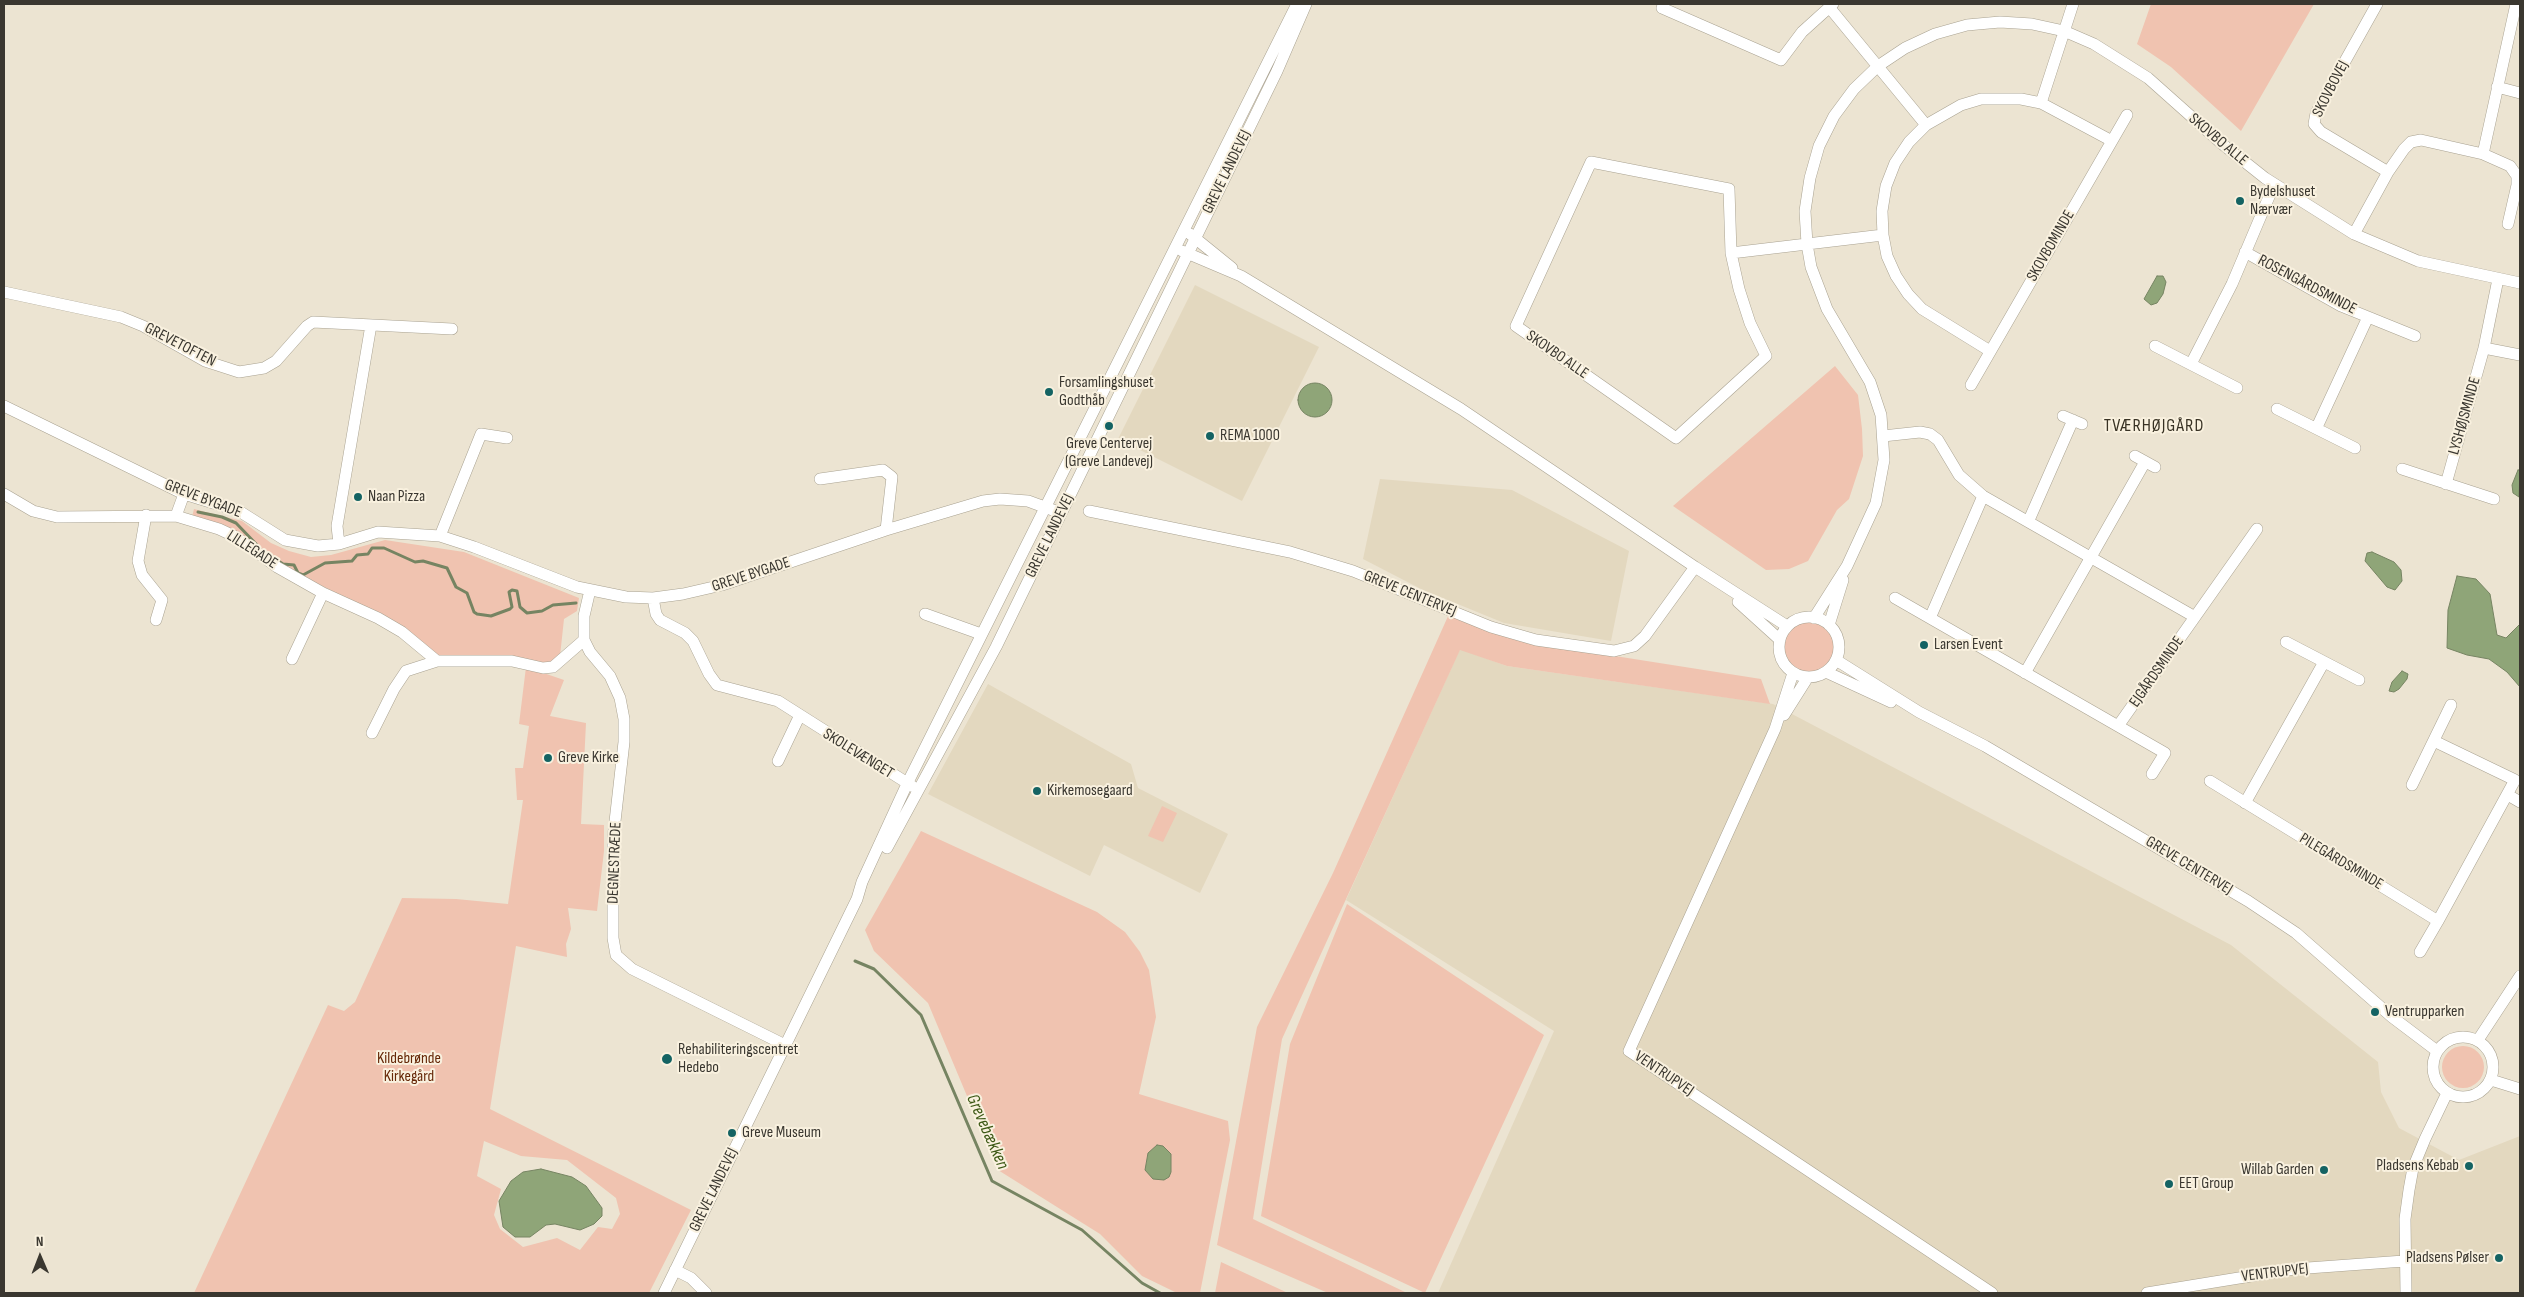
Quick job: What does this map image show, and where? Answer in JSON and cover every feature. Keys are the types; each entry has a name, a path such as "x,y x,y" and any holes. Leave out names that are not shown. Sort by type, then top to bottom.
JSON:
{"street":[{"name":"GREVE LANDEVEJ","path":"664,1293 857,899 862,882 907,784 1043,507 1176,248 1297,4"},
{"name":"GREVE LANDEVEJ","path":"857,899 868,885 996,647 1277,71 1306,4"},
{"path":"1664,4 1662,8 1781,60 1802,32 1831,5 1926,125"},
{"path":"2041,103 2073,4"},
{"name":"SKOVBOVEJ","path":"2377,4 2316,113 2314,124 2321,132 2388,172"},
{"path":"2483,154 2498,87 2517,21 2516,4"},
{"name":"SKOVBO ALLE","path":"1828,625 1847,566 1876,503 1883,467 1883,436 1881,415 1870,382 1827,309 1816,281 1807,244 1806,203 1810,178 1819,146 1834,116 1849,96 1878,66 1913,44 1935,34 1967,25 2000,22 2032,24 2064,31 2094,44 2148,78 2221,143 2274,185 2354,234 2418,261 2520,283"},
{"path":"2498,87 2520,93"},
{"path":"1990,351 1940,322 1922,309 1908,294 1896,276 1887,256 1883,235 1882,211 1889,178 1895,163 1908,142 1926,125 1961,105 1981,99 2021,98 2041,103 2112,141"},
{"name":"SKOVBOMINDE","path":"1971,384 2127,115"},
{"path":"2354,234 2388,172 2404,149 2411,142 2421,140 2483,154 2510,166 2517,176 2518,185 2508,224"},
{"name":"SKOVBO ALLE","path":"1591,162 1729,189 1731,253 1738,289 1750,323 1766,356 1676,438 1516,326 1591,162"},
{"name":"ROSENGÅRDSMINDE","path":"2191,364 2232,284 2274,185"},
{"path":"1185,230 1241,276"},
{"path":"1731,253 1883,235"},
{"path":"1176,248 1241,276 1461,409 1695,568 1787,626"},
{"name":"ROSENGÅRDSMINDE","path":"2245,252 2314,292 2415,336"},
{"name":"LYSHØJSMINDE","path":"2446,484 2484,348 2498,279"},
{"name":"GREVETOFTEN","path":"4,292 121,317 143,326 206,361 239,372 264,368 276,361 307,326 313,322 452,329"},
{"name":"ROSENGÅRDSMINDE","path":"2317,428 2368,317"},
{"path":"338,544 338,520 371,325"},
{"path":"2155,346 2237,388"},
{"path":"2484,348 2520,355"},
{"name":"GREVE BYGADE","path":"4,406 184,494 239,511 285,540 318,546 338,544 378,532 410,532 440,536 474,547 557,580 590,590 626,597 653,598 684,594 722,585 961,506 993,500 1028,501 1061,513"},
{"path":"2277,409 2355,448"},
{"path":"2028,520 2073,420"},
{"path":"1883,436 1920,432 1930,434 1938,440 1959,475 1983,496 2195,617"},
{"path":"440,536 481,434 507,438"},
{"path":"2024,672 2091,557 2150,465 2135,456"},
{"path":"2402,469 2494,498"},
{"path":"820,478 883,470 892,477 886,530"},
{"name":"LILLEGADE","path":"4,494 33,511 57,517 176,516 219,529 236,537 277,567 323,593 378,618 402,632 437,660"},
{"path":"176,516 184,494"},
{"path":"1930,618 1983,496"},
{"name":"GREVE CENTERVEJ","path":"1089,510 1290,552 1353,572 1491,627 1536,640 1614,651 1634,646 1645,636 1695,568"},
{"path":"146,516 138,561 142,574 162,600 156,620"},
{"name":"EJGÅRDSMINDE","path":"2118,726 2257,529"},
{"name":"SKOVBO ALLE","path":"1814,618 1847,566"},
{"path":"1714,580 1780,640"},
{"path":"372,733 394,689 406,671 437,660 512,661 543,668 553,667 584,640 584,616 590,590"},
{"path":"292,659 323,593"},
{"name":"SKOLEVÆNGET","path":"653,598 656,614 660,620 685,633 693,641 709,674 717,685 778,701 799,717 918,789"},
{"path":"1896,598 2164,753 2152,774"},
{"path":"925,614 981,634"},
{"path":"1814,618 1828,625 1838,641 1836,660 1826,672 1808,677 1793,673 1781,658 1780,640 1787,626 1795,621 1814,618"},
{"name":"DEGNESTRÆDE","path":"584,640 590,652 610,676 620,698 624,720 624,742 613,839 613,938 616,955 632,970 785,1045"},
{"path":"2286,642 2359,680"},
{"name":"GREVE CENTERVEJ","path":"1836,660 1919,712 1985,746 2248,901 2296,933 2392,1017 2437,1051"},
{"path":"2245,803 2324,662"},
{"name":"GREVE CENTERVEJ","path":"1826,672 1872,695 1919,712"},
{"name":"VENTRUPVEJ","path":"1793,673 1775,729 1630,1052 1992,1293"},
{"name":"VENTRUPVEJ","path":"1775,729 1808,677"},
{"path":"2412,785 2451,705"},
{"path":"778,761 799,717"},
{"path":"2420,952 2515,780 2434,741"},
{"name":"PILEGÅRDSMINDE","path":"2210,781 2438,921"},
{"path":"2508,795 2520,802"},
{"path":"2478,1040 2520,976"},
{"path":"2460,1036 2478,1040 2491,1054 2494,1062 2491,1080 2476,1094 2457,1097 2447,1093 2438,1085 2433,1074 2433,1062 2437,1051 2443,1044 2460,1036"},
{"path":"2491,1080 2520,1089"},
{"path":"2406,1293 2404,1261 2405,1219 2413,1168 2447,1093"},
{"name":"VENTRUPVEJ","path":"2147,1293 2294,1269 2404,1261"},
{"path":"675,1270 691,1278 706,1293"}],"shaded area":[{"path":"2157,276 2163,276 2166,282 2163,294 2157,303 2151,305 2144,299"},
{"path":"1195,285 1319,347 1242,501 1118,439"},
{"path":"1315,383 1327,388 1332,400 1327,412 1315,417 1303,412 1298,400 1303,388"},
{"path":"2518,470 2520,470 2519,497 2513,493 2512,485"},
{"path":"1380,479 1512,490 1629,551 1611,641 1504,623 1421,589 1363,559"},
{"path":"2372,552 2394,562 2401,570 2402,581 2395,590 2387,587 2365,561 2367,553"},
{"path":"2457,576 2476,579 2490,594 2497,635 2506,638 2520,624 2520,687 2507,672 2489,659 2467,655 2447,648 2448,610"},
{"path":"1460,649 1507,666 1773,704 2231,945 2378,1062 2381,1092 2399,1128 2459,1160 2520,1136 2520,1293 1438,1293 1554,1031 1346,900"},
{"path":"2402,671 2408,674 2407,679 2399,689 2394,692 2389,691 2392,682"},
{"name":"Kirkemosegaard","path":"988,684 1131,764 1138,788 1228,834 1200,893 1104,845 1090,876 928,794"},
{"path":"1157,1145 1163,1146 1171,1154 1171,1172 1169,1177 1164,1180 1153,1179 1145,1170 1148,1153"},
{"path":"541,1169 572,1177 586,1186 602,1208 602,1216 594,1224 580,1230 555,1224 546,1225 530,1237 515,1237 503,1227 499,1201 511,1181 523,1172"}],"green space":[{"path":"2151,4 2314,4 2241,131 2171,67 2137,44"},
{"path":"1835,366 1858,395 1862,429 1863,456 1849,499 1837,510 1808,561 1789,569 1766,570 1673,506"},
{"path":"194,509 242,521 271,543 289,551 311,557 331,555 385,540 464,552 579,598 577,611 564,619 560,656 552,663 541,663 508,655 438,657 374,612 294,572 223,525 192,517"},
{"path":"1449,614 1526,642 1761,679 1770,704 1507,666 1460,650 1282,1039 1253,1219 1407,1293 1328,1293 1217,1245 1257,1027 1333,873"},
{"path":"1810,621 1820,623 1829,629 1835,638 1837,648 1835,658 1829,667 1820,673 1810,675 1800,673 1791,667 1785,658 1783,648 1785,638 1791,629 1800,623"},
{"name":"Kildebrønde Kirkegård","path":"526,667 564,680 550,716 586,723 581,824 604,825 604,851 597,911 568,908 571,929 566,944 567,957 516,946 490,1109 691,1210 649,1293 194,1293 328,1005 344,1011 355,1002 402,898 456,899 508,904 523,800 517,800 515,768 523,768 529,726 519,724","holes":["484,1141 521,1156 567,1160 616,1198 620,1214 612,1229 598,1227 580,1250 557,1238 523,1247 500,1229 494,1215 501,1189 477,1176"]},
{"path":"1162,806 1177,813 1163,842 1148,836"},
{"path":"921,831 1097,912 1125,932 1140,952 1149,970 1156,1017 1139,1094 1228,1121 1230,1140 1200,1293 1177,1293 1142,1276 1100,1234 998,1170 928,1003 874,951 865,930"},
{"path":"1347,904 1544,1035 1425,1293 1261,1216 1290,1044"},
{"path":"2463,1046 2478,1052 2484,1067 2478,1082 2463,1088 2448,1082 2442,1067 2448,1052"},
{"path":"1221,1262 1288,1293 1215,1293"}],"waterway":[{"path":"198,512 222,517 236,523 258,546"},
{"path":"277,560 283,564 294,565 298,573 303,575 325,563 352,561 357,555 368,554 372,548 384,548 415,562 423,561 447,568 456,587 467,593 474,612 477,614 491,616 510,609 512,607 509,592 512,590 517,591 520,607 527,613 542,611 553,605 576,603"},
{"name":"Grevebækken","path":"855,961 874,969 921,1015 992,1181 1082,1230 1142,1283 1160,1293"}],"place":[{"name":"Bydelshuset Nærvær","path":"2240,201"},
{"name":"Forsamlingshuset Godthåb","path":"1049,392"},
{"name":"Greve Centervej (Greve Landevej)","path":"1109,426"},
{"name":"REMA 1000","path":"1210,436"},
{"name":"Naan Pizza","path":"358,497"},
{"name":"Larsen Event","path":"1924,645"},
{"name":"Greve Kirke","path":"548,758"},
{"name":"Kirkemosegaard","path":"1037,791"},
{"name":"Ventrupparken","path":"2375,1012"},
{"name":"Rehabiliteringscentret Hedebo","path":"667,1059"},
{"name":"Greve Museum","path":"732,1133"},
{"name":"Pladsens Kebab","path":"2469,1166"},
{"name":"Willab Garden","path":"2324,1170"},
{"name":"EET Group","path":"2169,1184"},
{"name":"Pladsens Pølser","path":"2499,1258"}],"district":[{"name":"TVÆRHØJGÅRD","path":"2154,426"}]}
